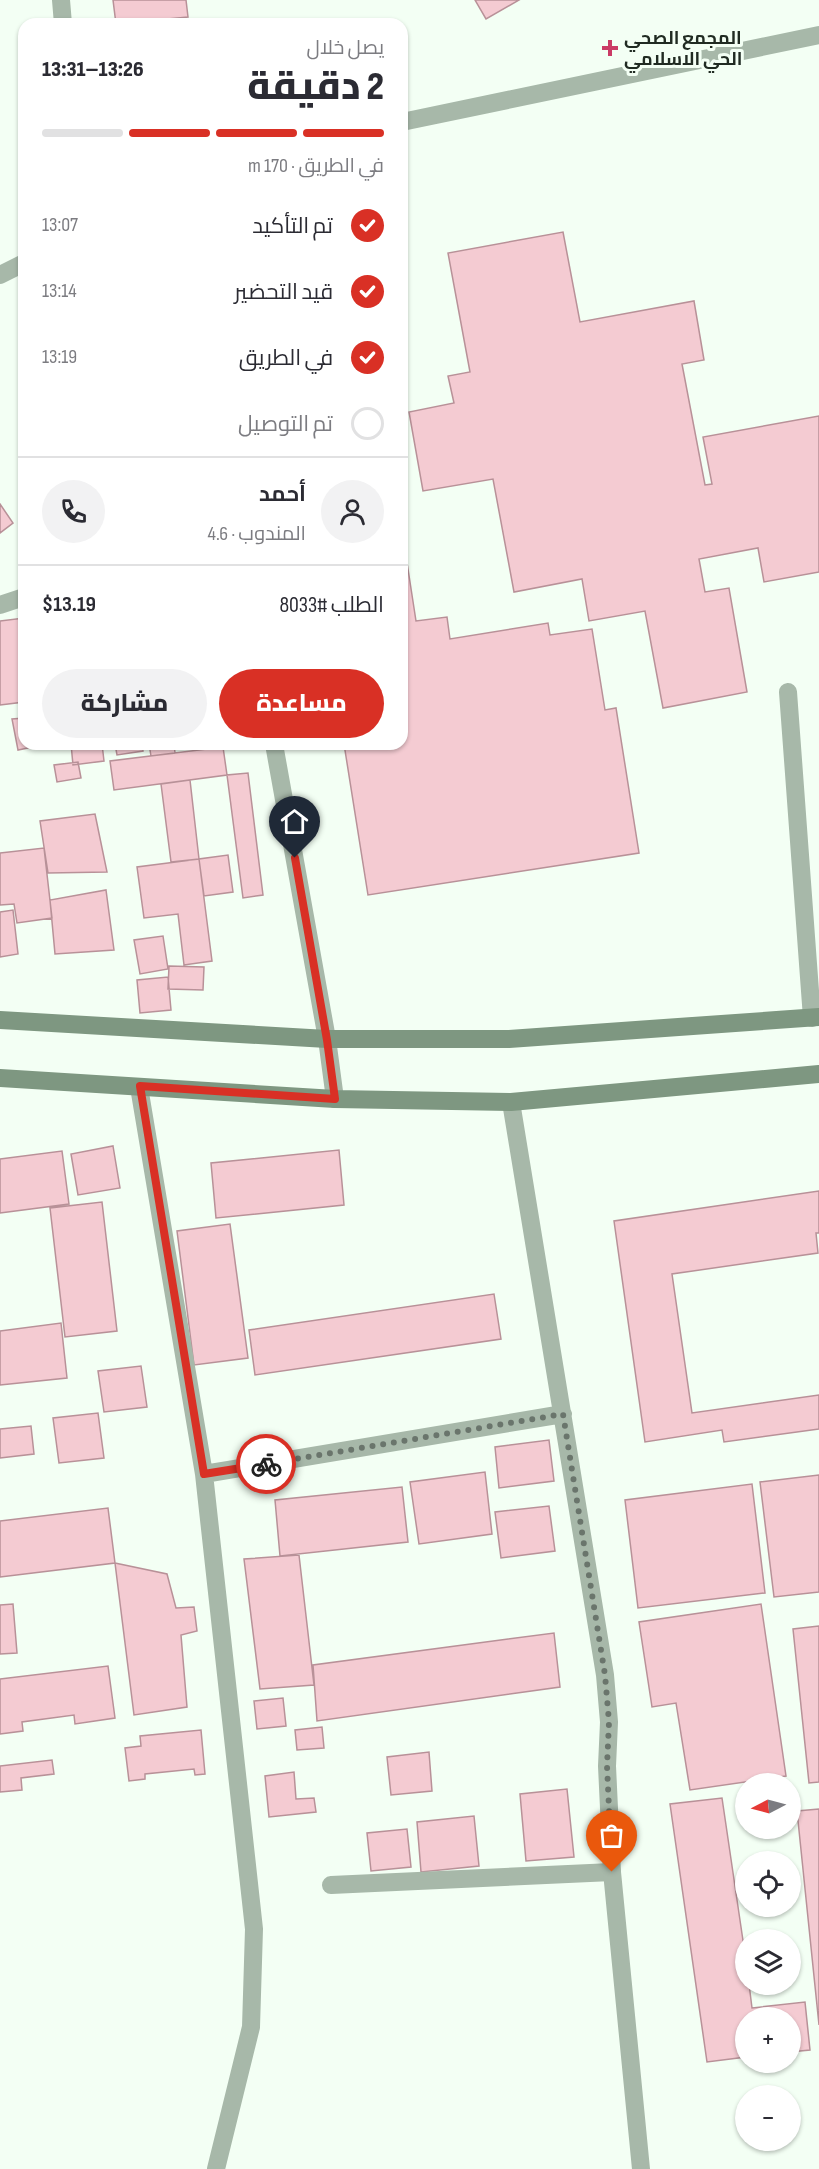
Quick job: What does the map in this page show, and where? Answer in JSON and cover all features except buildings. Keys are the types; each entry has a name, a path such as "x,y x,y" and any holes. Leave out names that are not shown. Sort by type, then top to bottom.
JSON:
{"street":[{"path":"61,0 62,18"},
{"path":"408,121 819,34"},
{"path":"0,275 18,266"},
{"path":"0,605 18,599"},
{"path":"0,1020 327,1040 509,1039 816,1018 788,692"},
{"path":"275,750 327,1040 335,1099"},
{"path":"0,1078 335,1099 511,1101 819,1074"},
{"path":"140,1086 204,1474 254,1929 252,2027 216,2169"},
{"path":"511,1101 605,1675 609,1722 607,1766 612,1872 641,2169"},
{"path":"204,1474 563,1414"},
{"path":"331,1885 612,1872"}],"way so far":[{"path":"266,1464 563,1414 605,1675 609,1722 607,1766 612,1872"}],"place":[{"name":"المجمع الصحي الحي الاسلامي","path":"610,48"}],"route":[{"path":"266,1464 204,1474 140,1086 335,1099 295,858"}]}
